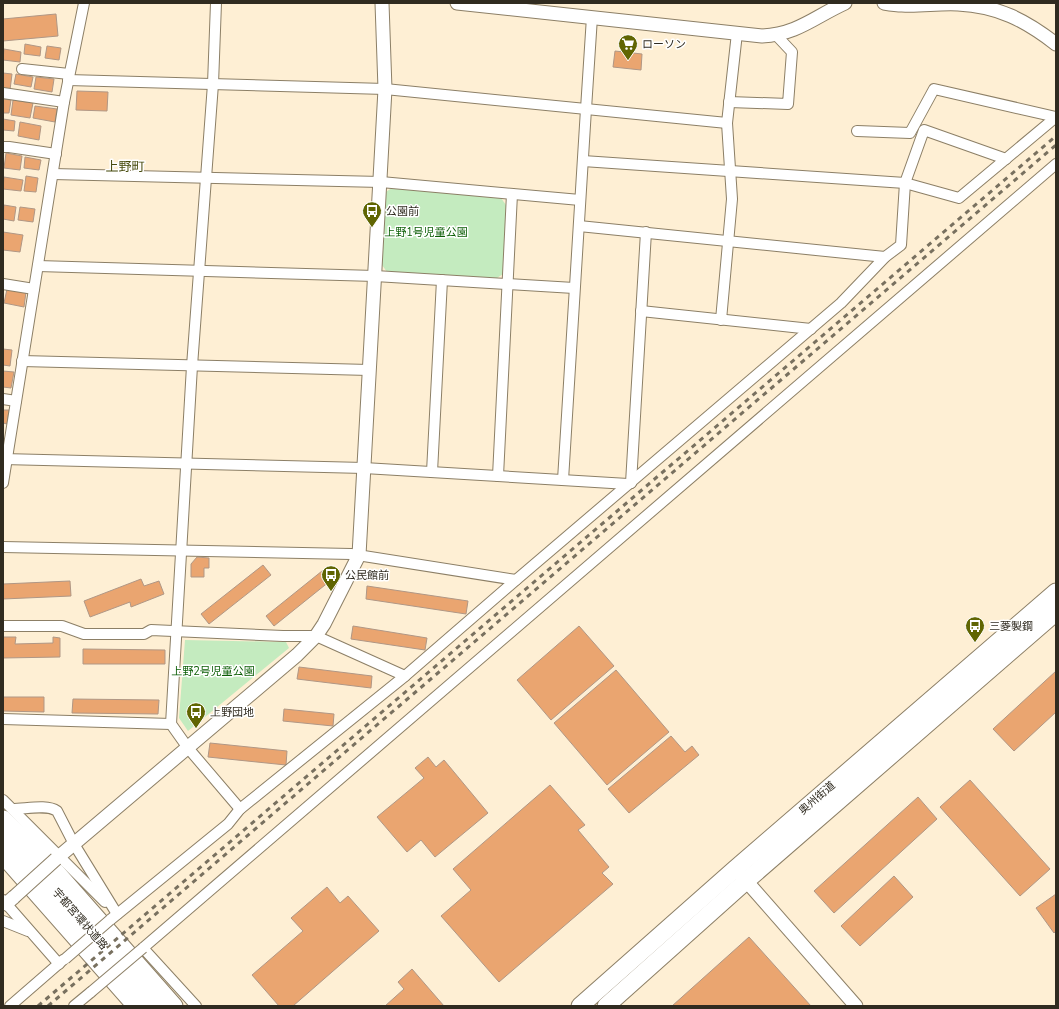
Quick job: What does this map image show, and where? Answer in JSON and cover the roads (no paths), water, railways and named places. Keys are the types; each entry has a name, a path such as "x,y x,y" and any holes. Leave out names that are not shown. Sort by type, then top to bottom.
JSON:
{"highway":[{"name":"奥州街道","path":"606,1006 740,875 1056,592"},
{"name":"奥州街道","path":"580,1006 1056,612"},
{"path":"8,814 44,858 174,1006"},
{"name":"宇都宮環状道路","path":"3,833 156,1006"},
{"name":"宇都宮環状道路","path":"3,855 136,1006"},
{"path":"3,869 124,1006"}],"street":[{"path":"3,483 5,460 16,401 64,102 84,3"},
{"path":"216,3 213,84 192,366 171,724 188,748 240,809"},
{"path":"62,962 30,931 6,902 297,655 316,636 324,624 359,555 385,89 382,3"},
{"path":"457,3 762,36 776,35 796,29 845,3"},
{"path":"884,3 902,6 958,4 997,10 1013,16 1056,44"},
{"path":"563,480 592,17"},
{"path":"721,320 732,199 727,123 737,33"},
{"path":"729,102 788,104 792,52 776,35"},
{"path":"22,69 69,77 213,84 385,89 727,123"},
{"path":"582,161 905,183 958,198 1056,117 934,89 910,133 857,131"},
{"path":"3,93 64,102"},
{"path":"10,1006 114,917 228,824 240,809 405,676 841,303 885,257 901,245 905,183 924,130 1006,159"},
{"path":"3,147 56,154"},
{"path":"74,1006 1056,164"},
{"path":"52,174 381,182 580,200"},
{"path":"498,476 512,194"},
{"path":"579,226 885,257"},
{"path":"631,483 646,232"},
{"path":"38,266 375,276 574,288"},
{"path":"432,472 442,280"},
{"path":"3,284 34,289"},
{"path":"641,311 811,329"},
{"path":"22,362 369,370"},
{"path":"3,399 16,401"},
{"path":"5,460 364,468 631,483"},
{"path":"3,547 359,555 516,580"},
{"path":"3,626 62,626 84,634 144,634 151,630 316,636 405,676"},
{"path":"3,719 171,724"},
{"path":"3,800 8,814 58,858 114,917"},
{"path":"8,814 52,808 58,811 74,844 114,917"},
{"path":"740,875 856,1006"},
{"path":"3,921 30,931"},
{"path":"143,948 196,1006"}],"railway":[{"path":"38,1006 1056,136"},
{"path":"48,1006 1056,145"}],"place":[{"name":"ローソン","path":"628,61"},
{"name":"公園前","path":"372,228"},
{"name":"公民館前","path":"331,592"},
{"name":"三菱製鋼","path":"975,643"},
{"name":"上野団地","path":"196,729"}],"district":[{"name":"上野町","path":"125,167"}],"park label":[{"name":"上野1号児童公園","path":"426,232"},
{"name":"上野2号児童公園","path":"213,671"}]}
